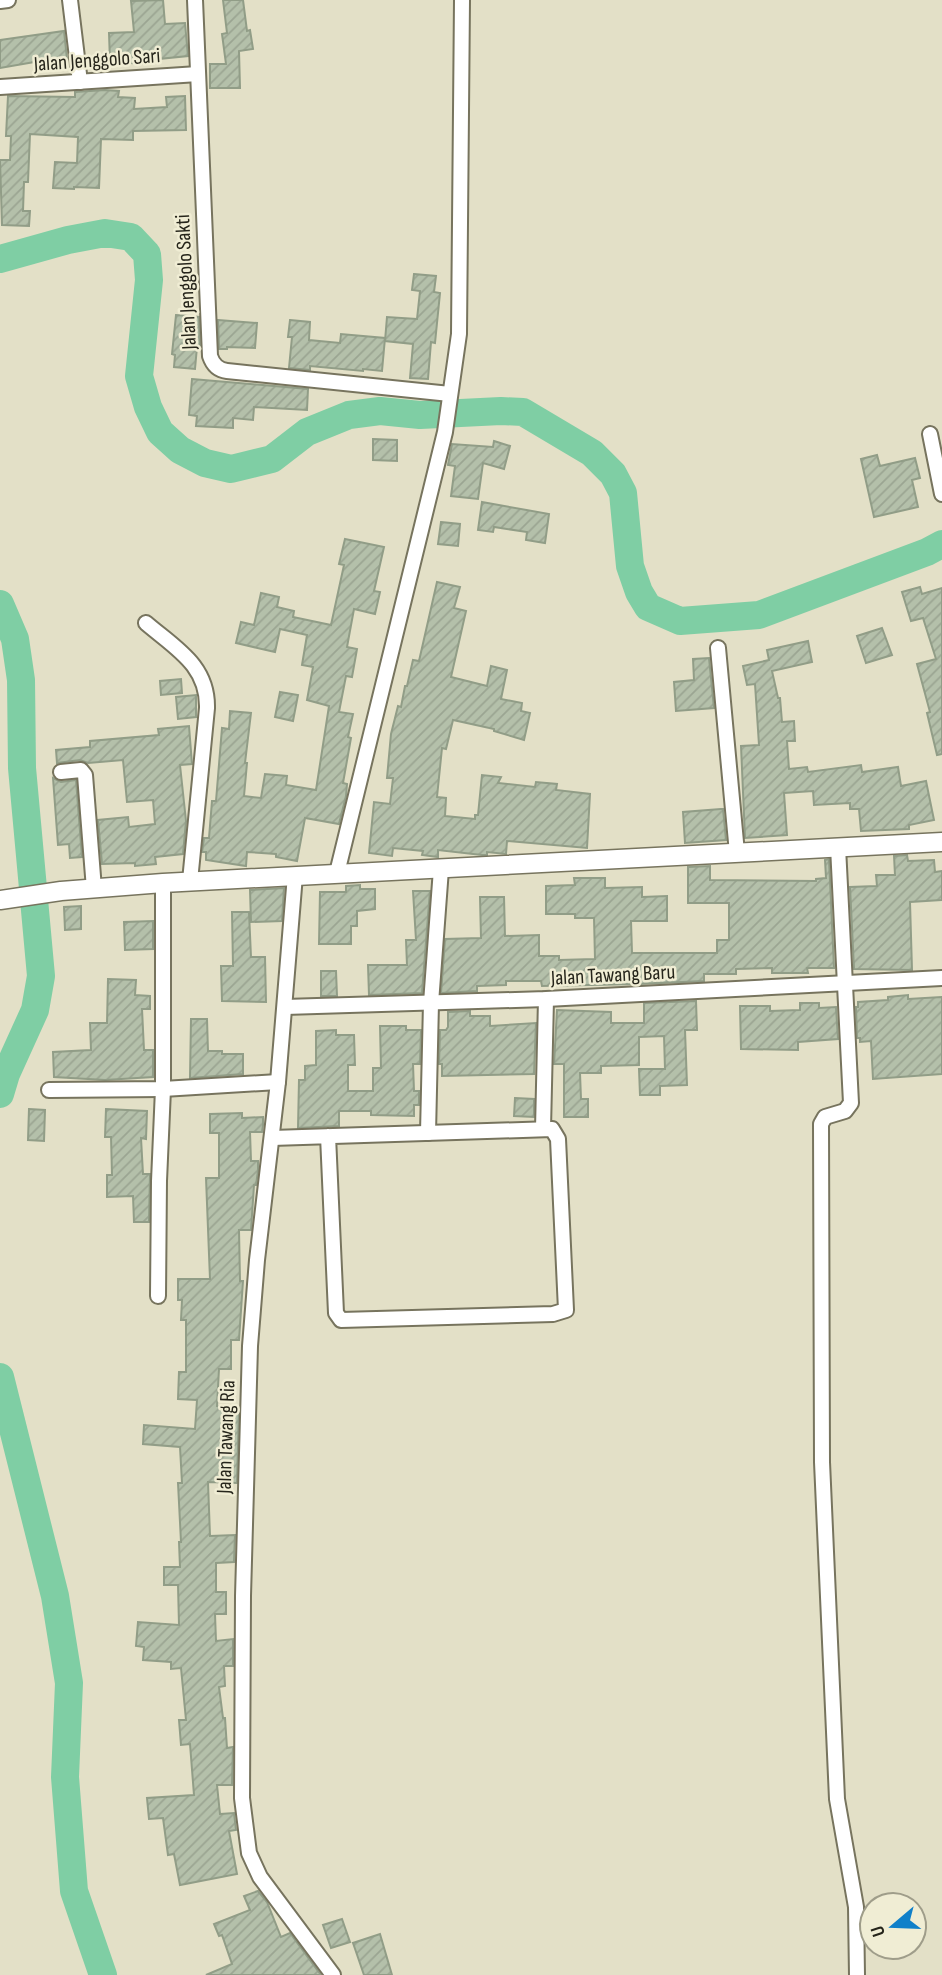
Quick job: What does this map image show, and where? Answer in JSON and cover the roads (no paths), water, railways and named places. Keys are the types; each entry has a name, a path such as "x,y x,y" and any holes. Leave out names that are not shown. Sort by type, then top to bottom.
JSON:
{"street":[{"path":"0,1 8,0"},
{"path":"70,0 80,82"},
{"name":"Jalan Jenggolo Sakti","path":"195,0 210,356 213,363 227,372 449,397"},
{"path":"337,873 445,432 459,334 463,0"},
{"name":"Jalan Jenggolo Sari","path":"0,87 198,74"},
{"path":"930,434 942,494"},
{"path":"146,623 197,667 206,690 207,708 190,881"},
{"path":"718,648 737,853"},
{"path":"61,772 81,770 85,775 94,888"},
{"path":"0,900 61,891 190,881 942,842"},
{"path":"838,847 851,1102 845,1111 825,1117 821,1125 822,1462 837,1799 856,1907 857,1975"},
{"path":"428,1133 431,1003 441,869"},
{"name":"Jalan Tawang Ria","path":"295,875 285,1007 257,1260 249,1370 243,1596 242,1798 249,1853 260,1877 331,1972"},
{"path":"158,1296 163,1089 163,883"},
{"name":"Jalan Tawang Baru","path":"285,1007 546,999 942,978"},
{"path":"542,1129 546,999"},
{"path":"49,1090 163,1089 278,1082"},
{"path":"272,1138 327,1136 428,1133 542,1129 552,1129 558,1139 566,1310 553,1314 341,1321 337,1316 327,1136"},
{"path":"314,1975 331,1972"}],"waterway":[{"path":"0,259 105,233 131,237 147,254 149,280 139,376 148,407 160,432 180,450 205,463 231,469 272,459 307,432 349,415 380,411 420,415 523,412 592,453 613,474 623,493 630,566 639,592 648,607 680,621 759,615 942,544"},
{"path":"0,604 15,639 21,680 22,768 41,976 35,1010 6,1074 0,1094"},
{"path":"0,1377 55,1596 69,1683 65,1777 74,1891 103,1975"}]}
